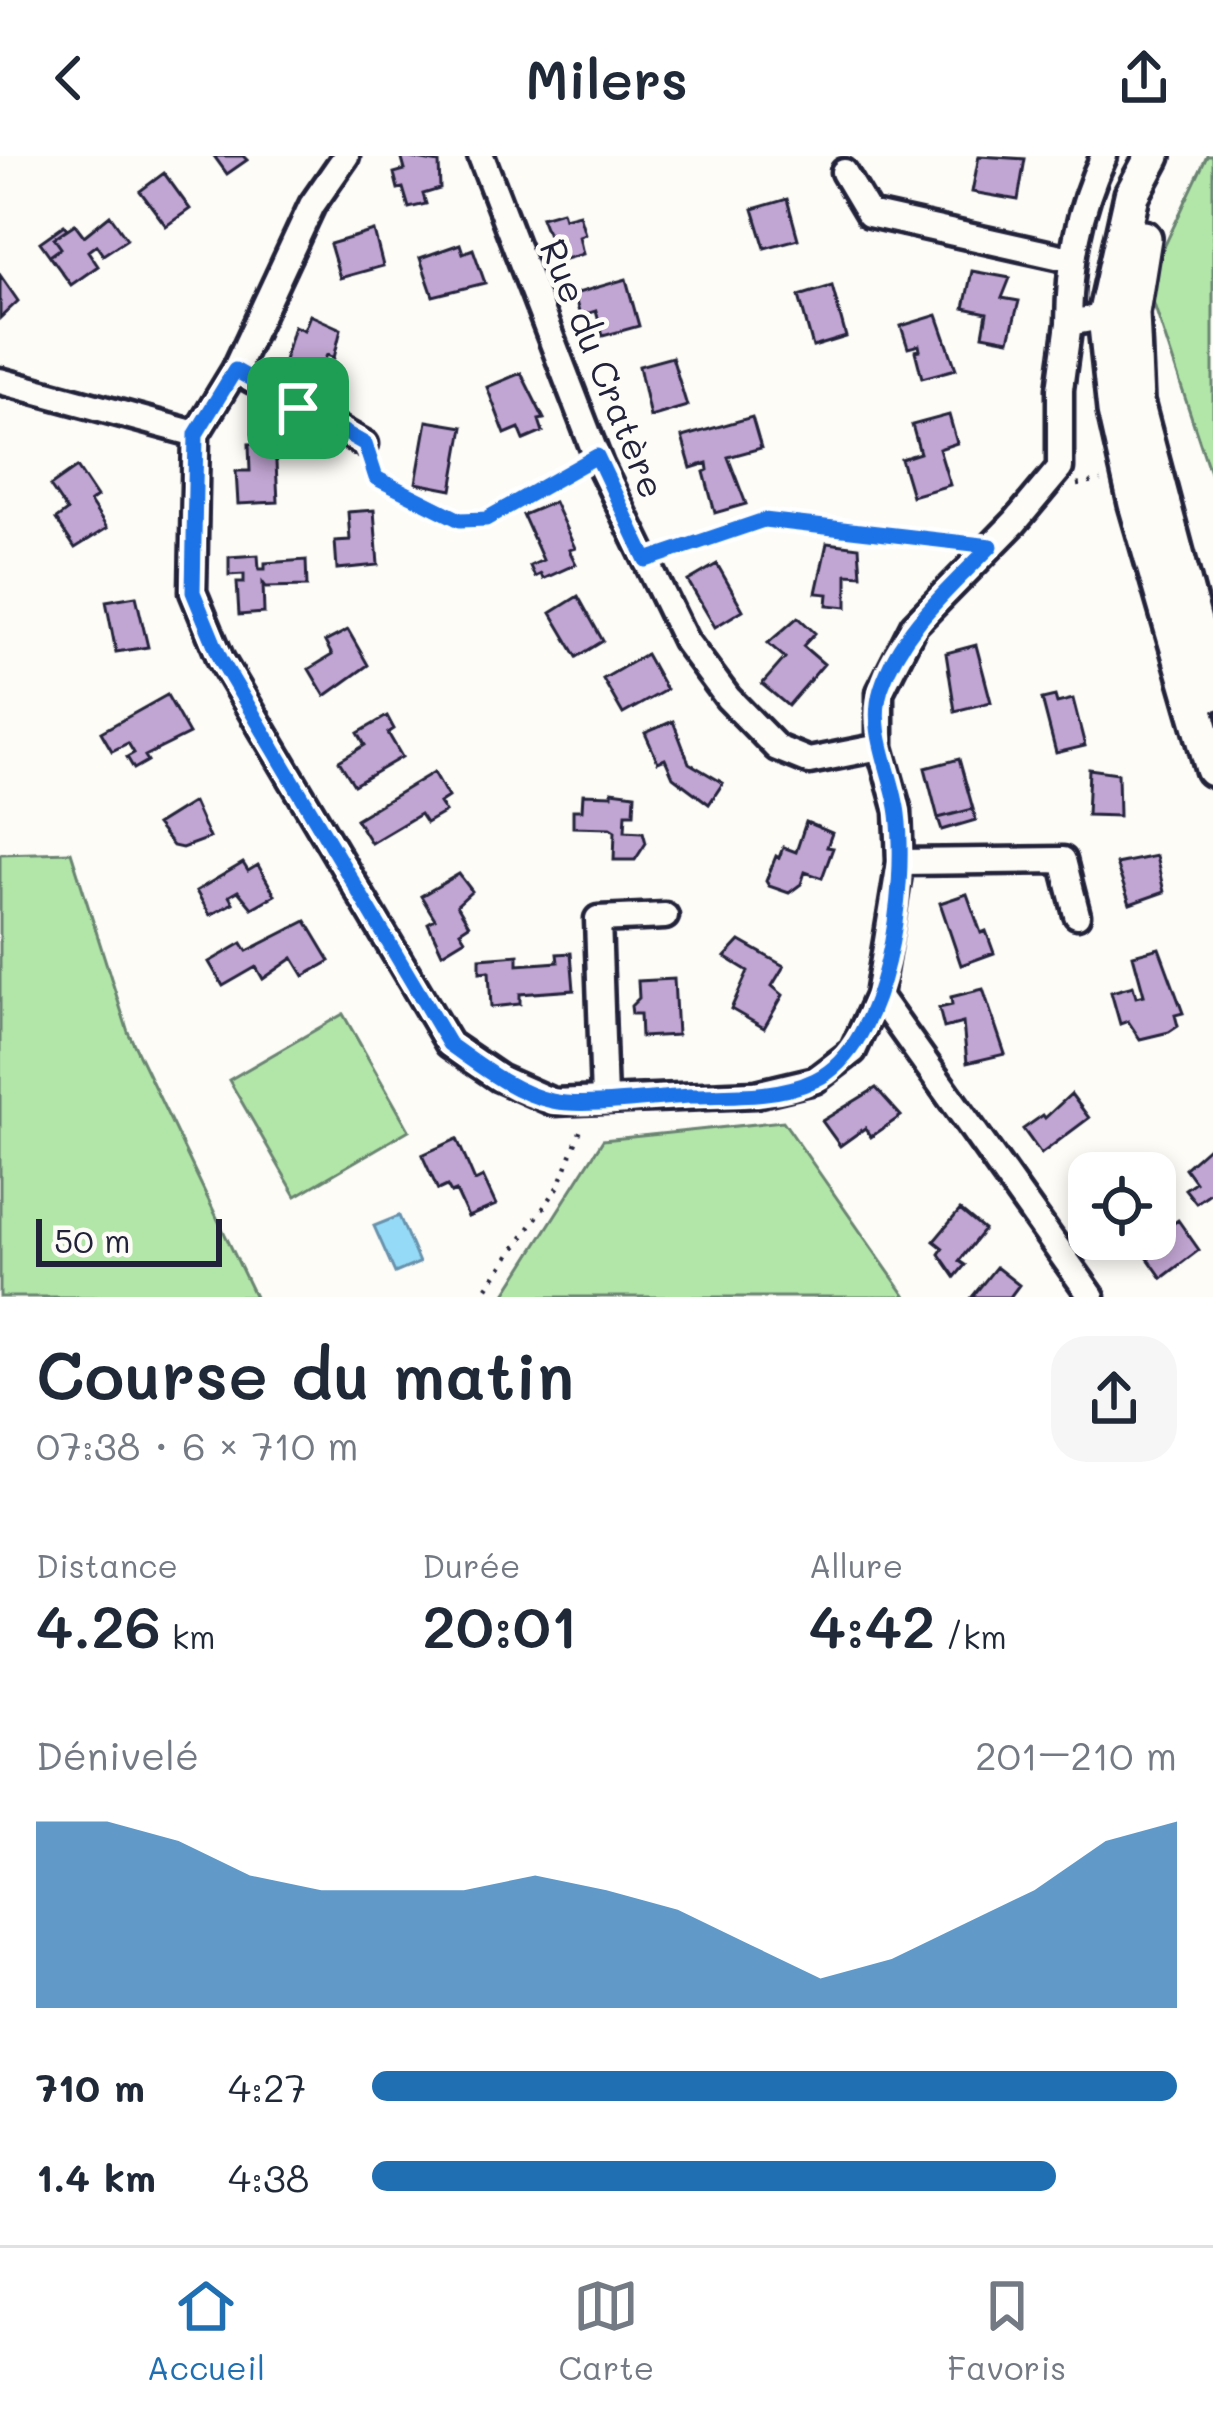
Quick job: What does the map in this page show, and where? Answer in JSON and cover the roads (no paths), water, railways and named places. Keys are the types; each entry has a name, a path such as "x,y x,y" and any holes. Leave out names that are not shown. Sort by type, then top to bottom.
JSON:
{"main road":[{"path":"1153,156 1132,196 1119,314 1115,412 1136,504 1213,769"},
{"path":"1173,156 1153,197 1119,314 1136,402 1213,693"}],"street":[{"path":"346,156 312,206 235,370 196,434 193,592 221,660 449,1044 499,1078 553,1102 756,1094 815,1080 853,1051 878,996 900,862 898,811 880,747 880,692 914,625 1060,468 1060,389 1069,323 1070,259 1077,224 1104,156"},
{"name":"Rue du Cratère","path":"481,156 597,456 685,640 728,698 777,748 809,761 880,747"},
{"path":"844,172 869,214 1070,259"},
{"path":"1069,323 1119,314"},
{"path":"235,370 365,444"},
{"path":"0,381 196,434"},
{"path":"900,862 1064,860 1077,915"},
{"path":"596,1100 598,919 665,916"},
{"path":"878,996 1092,1297"}],"water":[{"path":"399,1216 419,1263 395,1273 374,1226"}]}
